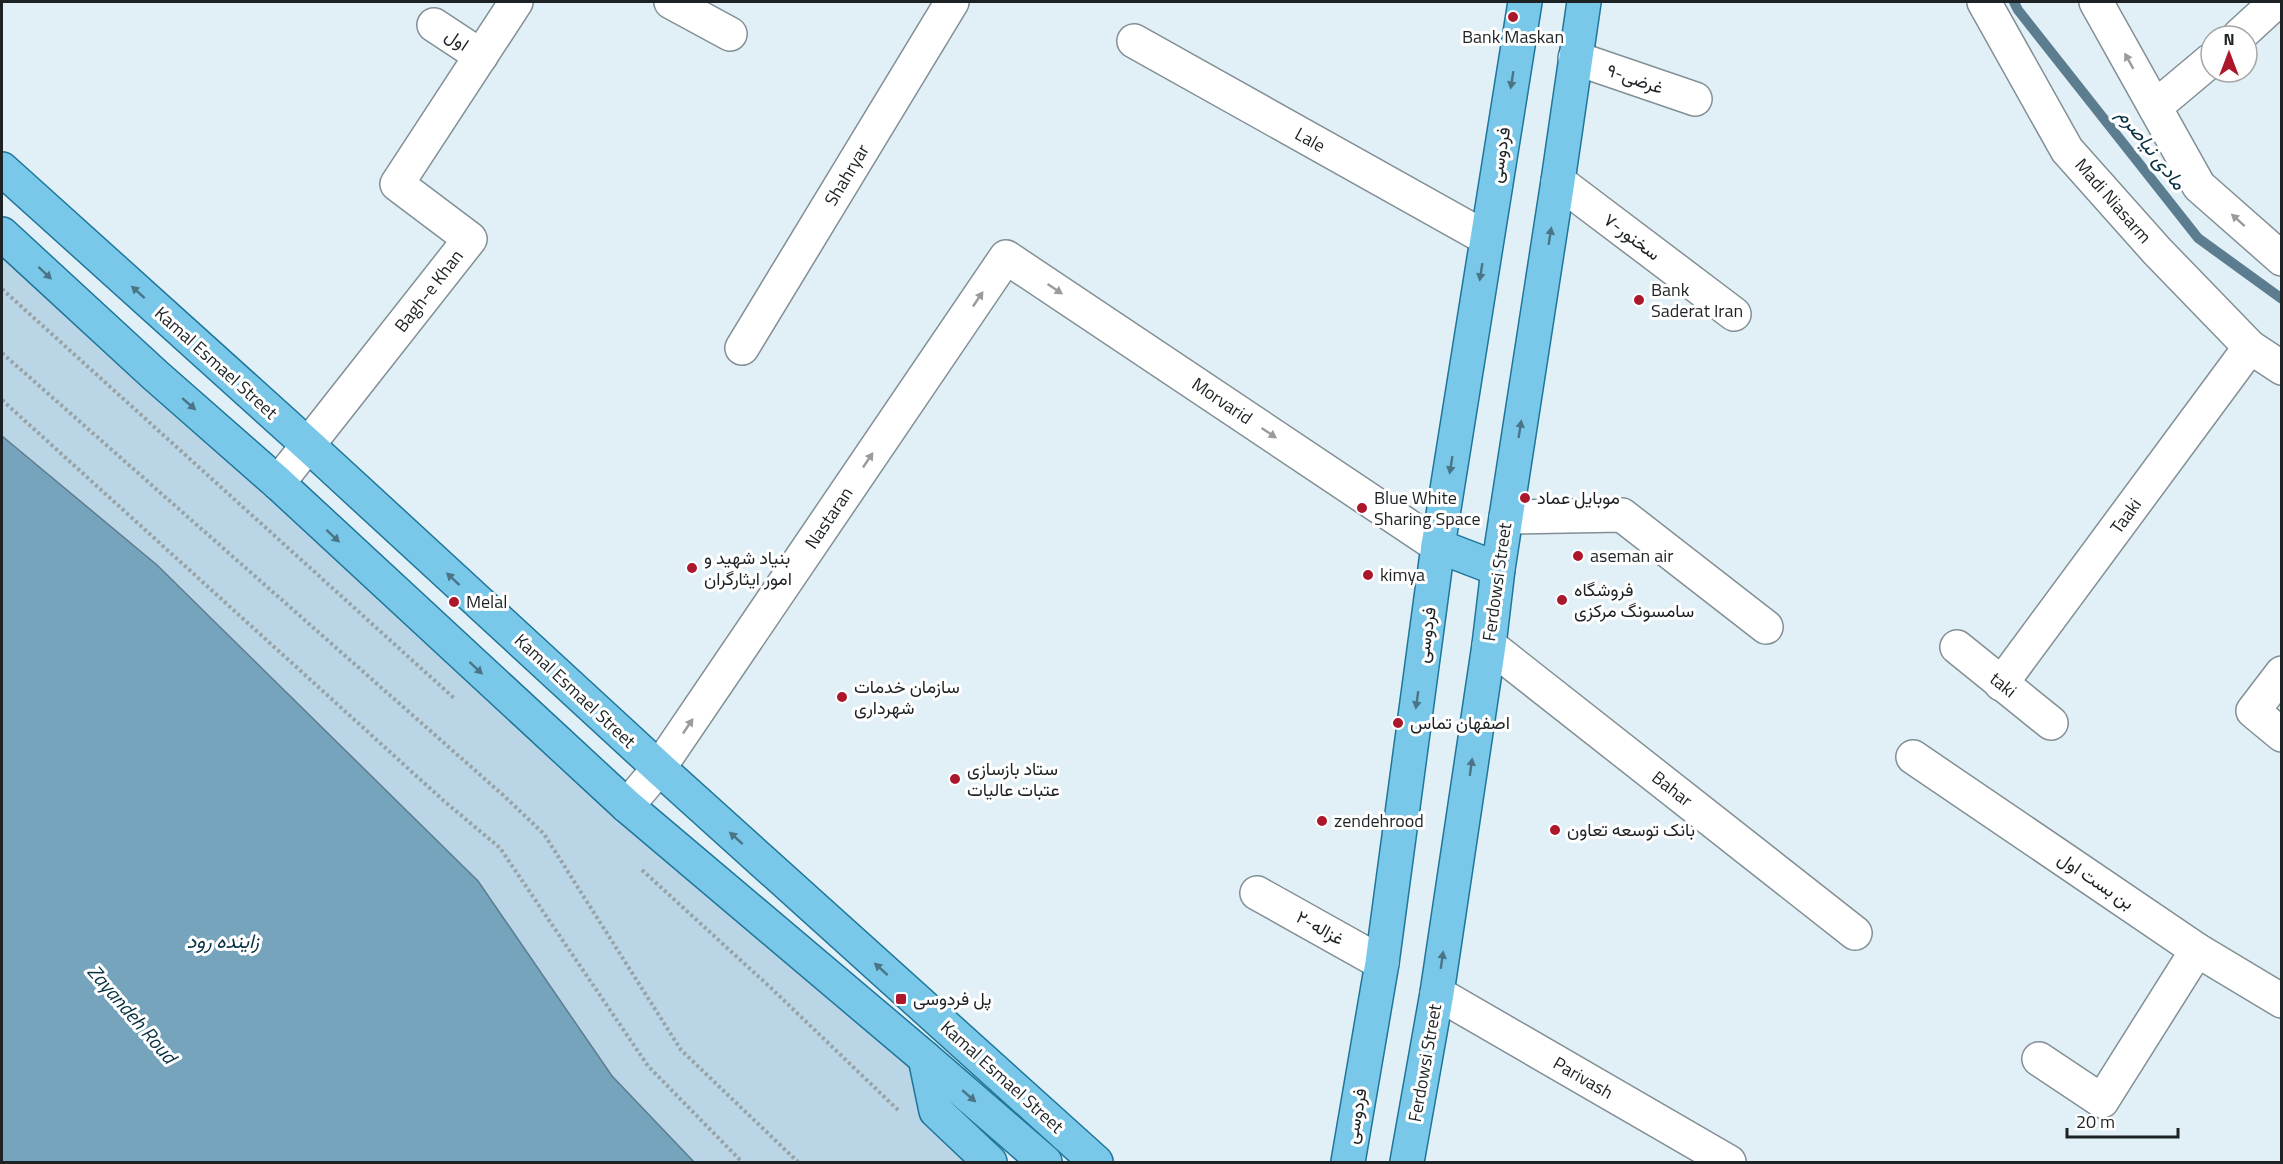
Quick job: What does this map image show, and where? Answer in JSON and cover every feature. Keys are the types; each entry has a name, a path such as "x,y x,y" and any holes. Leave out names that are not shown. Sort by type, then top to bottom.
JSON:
{"main road":[{"name":"Ferdowsi Street","path":"1407,1162 1437,993 1489,645 1498,569 1584,2"},
{"name":"فردوسی","path":"1348,1162 1382,963 1438,546 1523,3"},
{"name":"Kamal Esmael Street","path":"2,169 659,768 1096,1162"},
{"name":"Kamal Esmael Street","path":"2,234 155,375 278,483 627,806 1045,1162"},
{"path":"1438,546 1498,569"},
{"path":"925,1058 936,1111 990,1162"}],"street":[{"name":"Bagh-e Khan","path":"308,446 470,239 397,184 516,2"},
{"path":"671,2 730,34"},
{"name":"Shahryar","path":"742,348 952,2"},
{"name":"Madi Niasarm","path":"1984,2 2067,150 2157,251 2250,347 2282,368"},
{"path":"2096,2 2199,186 2282,259"},
{"path":"2252,24 2276,2"},
{"name":"اول","path":"434,25 481,56"},
{"name":"Lale","path":"1134,41 1486,238"},
{"name":"۹-غرضی","path":"1575,58 1695,99"},
{"path":"2155,107 2199,70"},
{"name":"۷-سخنور","path":"1558,181 1734,314"},
{"name":"Morvarid","path":"1006,257 1438,546"},
{"name":"Nastaran","path":"627,806 659,768 1006,257"},
{"name":"Taaki","path":"2001,684 2250,347"},
{"path":"278,483 308,446"},
{"path":"1506,517 1622,515 1766,627"},
{"name":"Bahar","path":"1489,645 1855,933"},
{"name":"taki","path":"1957,647 2051,723"},
{"path":"2282,672 2253,711 2282,735"},
{"name":"بن بست اول","path":"1913,757 2197,950 2282,1001"},
{"name":"۲-غزاله","path":"1257,893 1382,963"},
{"path":"2038,1059 2102,1101 2197,950"},
{"name":"Parivash","path":"1437,993 1730,1162"}],"path":[{"path":"2,289 458,702"},
{"path":"2,353 503,795 544,834 681,1050 798,1162"},
{"path":"2,400 444,801 500,848 556,934 648,1066 742,1162"},
{"path":"635,862 903,1115"}],"shaded area":[{"path":"2,252 913,1061 974,1162 694,1162 612,1076 478,881 2,453"}],"water":[{"name":"زاینده رود","path":"2,436 157,565 478,881 612,1076 694,1162 2,1162"}],"waterway":[{"name":"مادی نیاصرم","path":"2014,2 2198,238 2282,299"}],"place":[{"name":"Bank Maskan","path":"1513,17"},
{"name":"Bank Saderat Iran","path":"1639,300"},
{"name":"موبایل عماد","path":"1525,498"},
{"name":"Blue White Sharing Space","path":"1362,508"},
{"name":"aseman air","path":"1578,556"},
{"name":"بنیاد شهید و امور ایثارگران","path":"692,568"},
{"name":"kimya","path":"1368,575"},
{"name":"فروشگاه سامسونگ مرکزی","path":"1562,600"},
{"name":"Melal","path":"454,602"},
{"name":"سازمان خدمات شهرداری","path":"842,697"},
{"name":"اصفهان تماس","path":"1398,723"},
{"name":"ستاد بازسازی عتبات عالیات","path":"955,779"},
{"name":"zendehrood","path":"1322,821"},
{"name":"بانک توسعه تعاون","path":"1555,830"},
{"name":"پل فردوسی","path":"901,999"}],"water label":[{"name":"Zayandeh Roud","path":"132,1014"}]}
